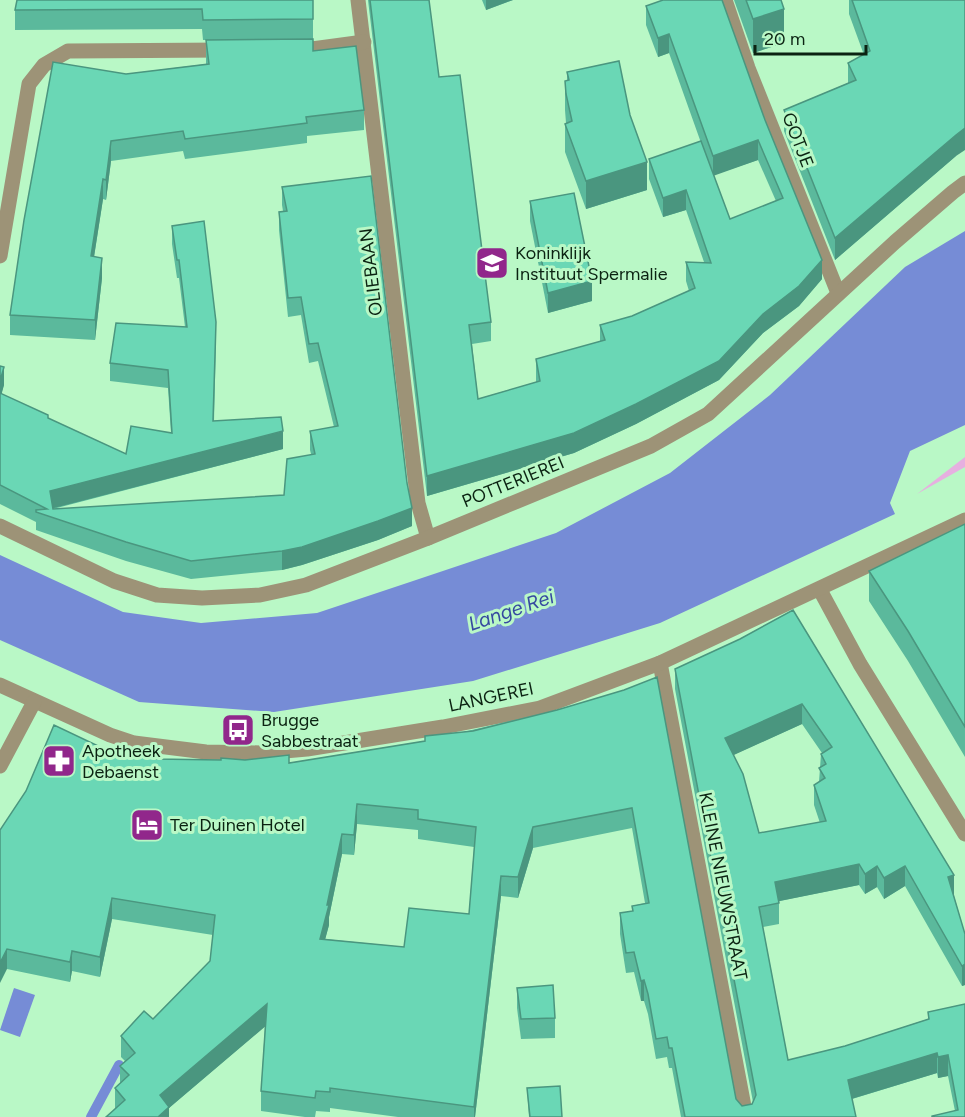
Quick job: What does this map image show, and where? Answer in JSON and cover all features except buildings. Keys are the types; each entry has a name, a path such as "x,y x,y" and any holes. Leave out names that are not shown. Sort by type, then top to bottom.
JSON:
{"street":[{"name":"OLIEBAAN","path":"358,0 418,503 428,537"},
{"name":"GOTJE","path":"725,0 748,68 838,293"},
{"path":"277,49 312,49 364,42"},
{"path":"0,256 29,84 44,65 68,51 242,50"},
{"name":"POTTERIEREI","path":"0,526 114,581 157,595 202,598 260,595 306,585 651,446 708,414 838,293 965,183"},
{"name":"LANGEREI","path":"0,686 110,735 134,743 206,752 262,753 366,740 540,708 660,663 820,590 965,520"},
{"path":"820,590 860,664 965,834"},
{"name":"KLEINE NIEUWSTRAAT","path":"660,663 746,1117"},
{"path":"0,766 33,702"}],"shaded area":[{"path":"965,457 965,467 917,494"}],"water":[{"name":"Lange Rei","path":"965,231 965,425 910,451 890,503 895,514 660,623 473,681 274,712 139,702 0,640 0,555 123,612 201,623 317,613 556,533 670,473 770,395 905,267"},
{"path":"14,988 35,995 20,1037 0,1030"}],"waterway":[{"path":"91,1117 119,1065"}],"place":[{"name":"Koninklijk Instituut Spermalie","path":"492,263"},
{"name":"Brugge Sabbestraat","path":"238,730"},
{"name":"Apotheek Debaenst","path":"59,761"},
{"name":"Ter Duinen Hotel","path":"147,825"}]}
